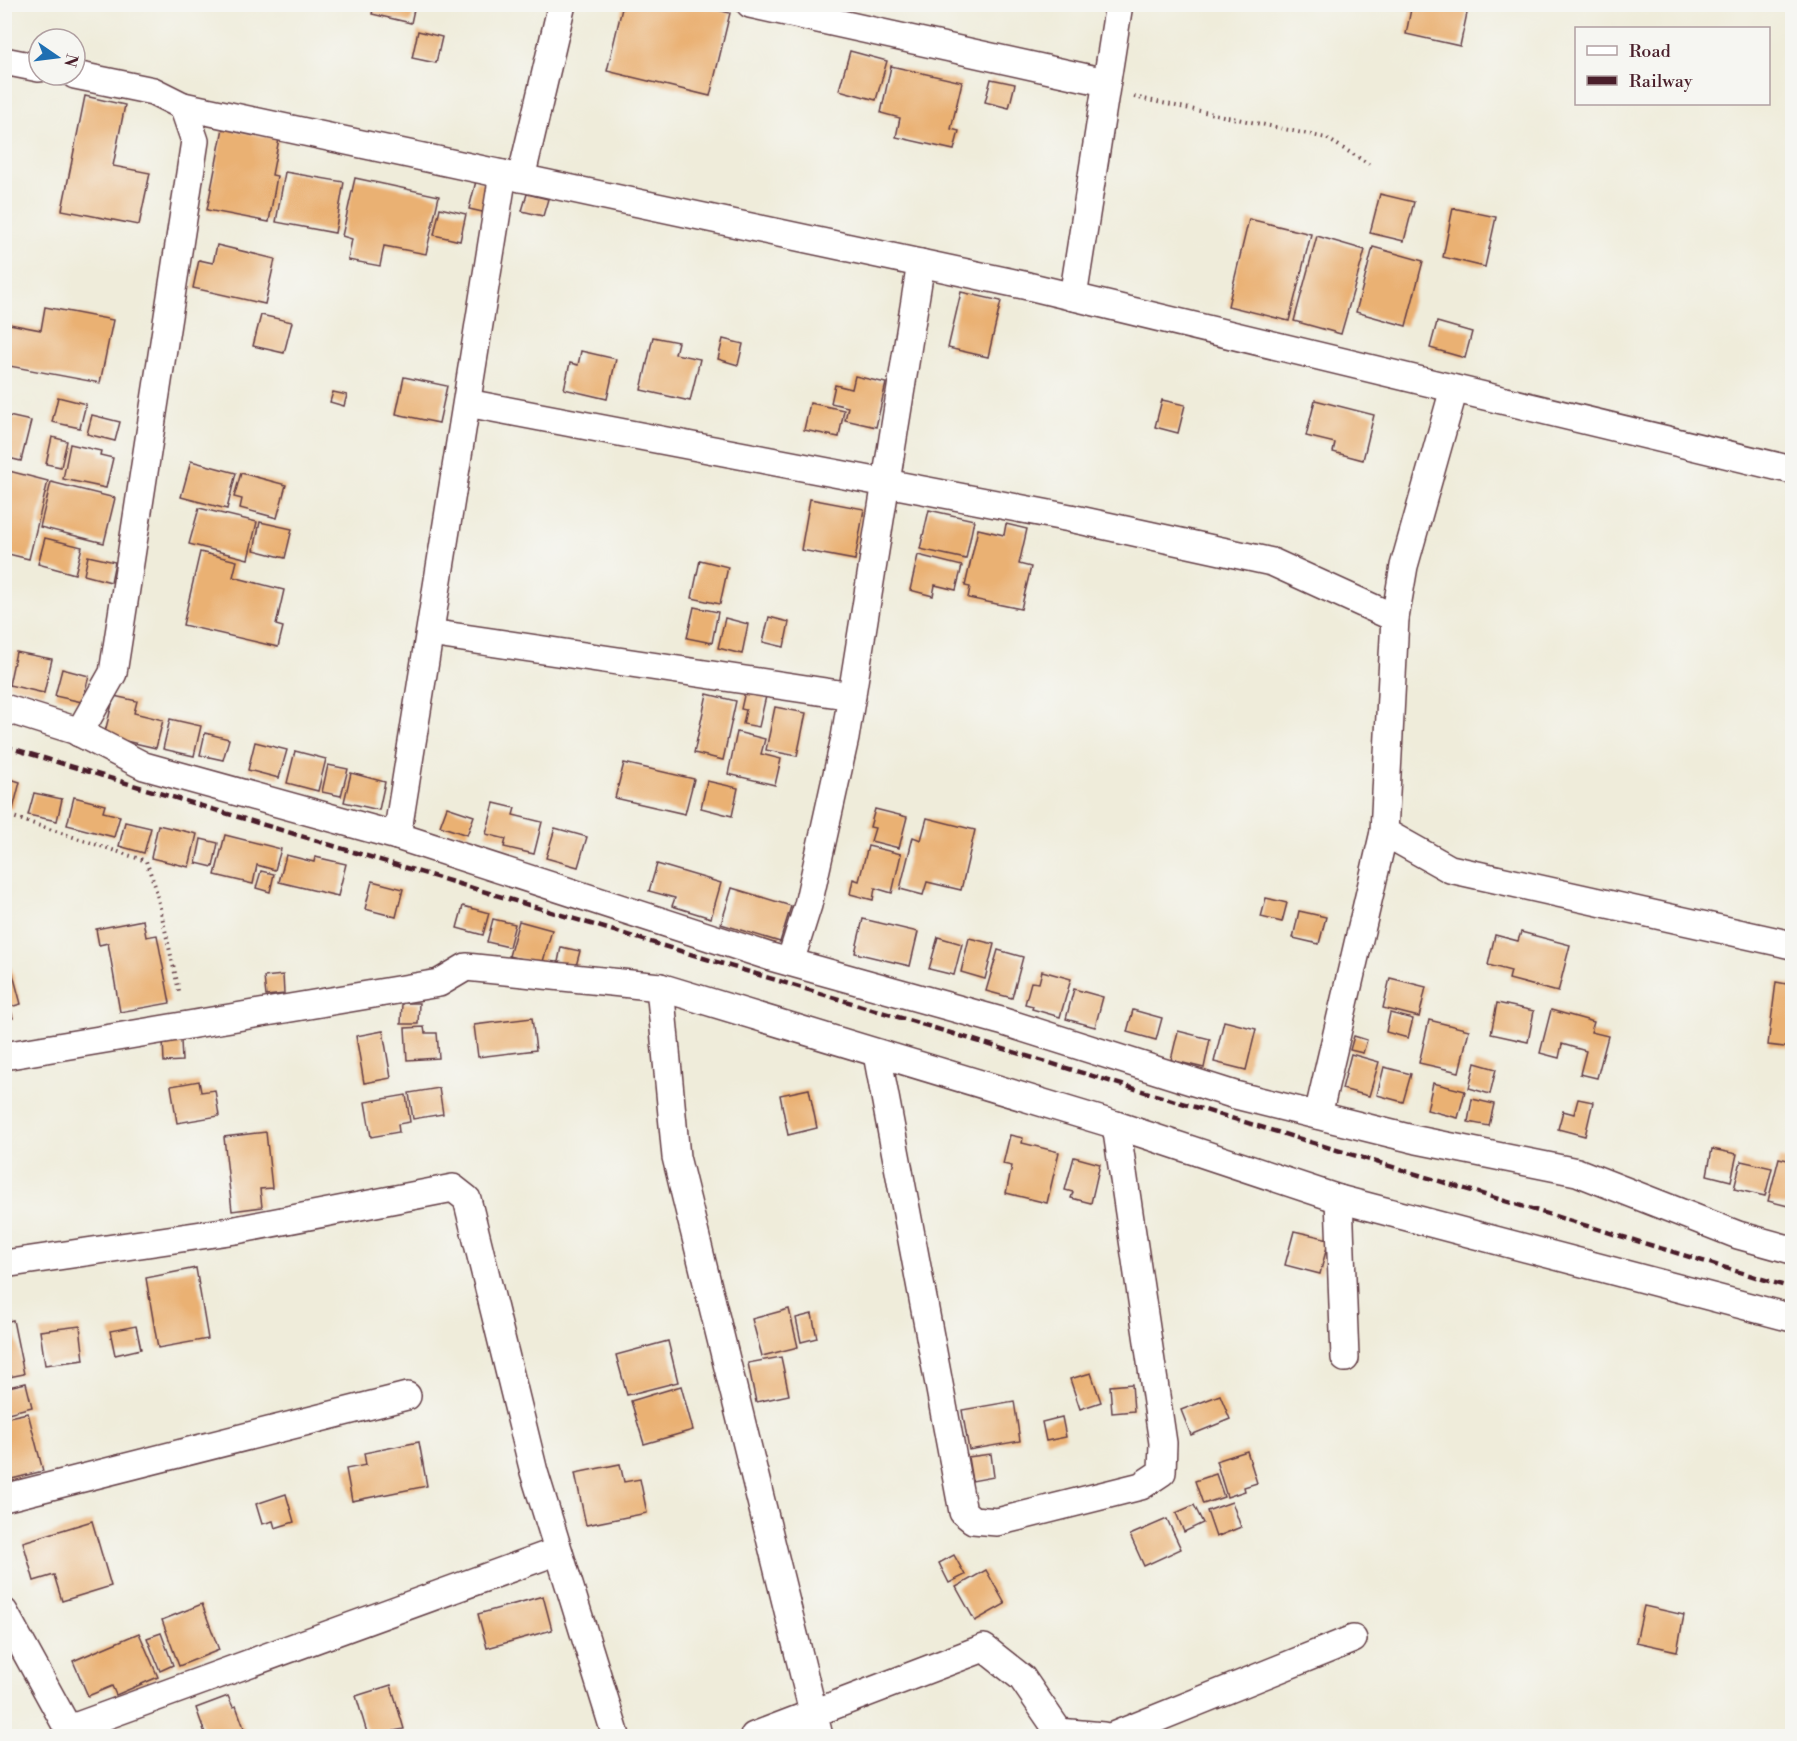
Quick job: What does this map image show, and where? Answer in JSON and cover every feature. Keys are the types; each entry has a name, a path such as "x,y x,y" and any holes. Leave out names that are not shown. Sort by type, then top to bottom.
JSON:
{"street":[{"path":"397,836 467,403 512,176 561,4"},
{"path":"750,4 1105,87"},
{"path":"1073,297 1119,4"},
{"path":"4,60 27,65"},
{"path":"87,77 153,91 183,106 1073,297 1792,470"},
{"path":"79,733 113,673 195,141 183,106"},
{"path":"790,962 808,905 852,696 921,263"},
{"path":"1318,1115 1384,832 1395,618 1404,566 1454,389"},
{"path":"467,403 1070,518 1272,562 1395,618"},
{"path":"430,633 852,696"},
{"path":"4,708 79,733 144,766 397,836 790,962 1002,1021 1235,1095 1417,1140 1577,1172 1738,1235 1792,1250"},
{"path":"1384,832 1450,869 1792,945"},
{"path":"4,1056 439,983 466,967 660,987 1116,1125 1339,1199 1792,1318"},
{"path":"660,987 676,1157 816,1726"},
{"path":"877,1054 963,1512 973,1520 997,1522 1130,1489 1141,1486 1162,1472 1163,1443 1116,1125"},
{"path":"4,1264 236,1230 453,1188 466,1199 528,1449 616,1737"},
{"path":"1339,1199 1345,1358"},
{"path":"4,1498 407,1396"},
{"path":"4,1612 70,1733 558,1551"},
{"path":"1113,1737 1353,1639"},
{"path":"754,1737 816,1726 984,1648 1022,1678 1059,1731 1103,1737"}],"path":[{"path":"1105,87 1326,138 1369,164"},
{"path":"4,814 146,861 161,909 185,1027"}],"building":[{"path":"623,4 694,4 730,13 710,96 607,71"},
{"path":"1412,4 1469,4 1460,46 1406,34"},
{"path":"374,5 415,5 411,23 372,14"},
{"path":"418,31 442,37 436,63 412,58"},
{"path":"850,51 887,61 876,100 839,90"},
{"path":"891,66 962,82 951,129 959,131 954,150 896,137 900,118 881,113"},
{"path":"991,79 1015,84 1009,108 985,102"},
{"path":"85,96 125,105 113,166 150,173 139,225 62,210"},
{"path":"223,128 279,139 272,175 277,176 269,222 207,210"},
{"path":"285,172 344,182 335,233 276,222"},
{"path":"355,178 439,196 426,254 384,246 380,266 348,260 352,239 342,236"},
{"path":"476,181 494,185 487,213 469,209"},
{"path":"527,194 548,199 543,216 522,211"},
{"path":"1380,194 1414,202 1404,241 1370,233"},
{"path":"440,208 466,214 460,241 434,235"},
{"path":"1453,208 1496,217 1485,267 1443,257"},
{"path":"1249,219 1311,234 1289,321 1228,306"},
{"path":"1317,236 1365,250 1341,334 1294,321"},
{"path":"217,245 275,259 265,304 193,288 199,260 213,263"},
{"path":"1373,247 1423,261 1406,326 1356,312"},
{"path":"961,292 1001,301 988,357 948,348"},
{"path":"45,307 113,320 100,383 4,365 4,323 41,330"},
{"path":"261,315 292,322 284,353 253,346"},
{"path":"1437,322 1472,332 1465,358 1430,348"},
{"path":"653,337 678,342 675,354 700,359 690,401 641,390"},
{"path":"723,339 743,344 738,365 718,359"},
{"path":"581,351 616,359 607,399 564,389 570,363 578,365"},
{"path":"855,376 886,383 876,427 845,420 848,407 831,403 835,385 852,389"},
{"path":"404,377 447,386 439,423 396,414"},
{"path":"333,392 347,395 344,406 330,402"},
{"path":"58,397 86,404 80,428 52,422"},
{"path":"1162,400 1185,405 1178,433 1155,427"},
{"path":"1315,400 1374,415 1363,460 1333,452 1335,443 1306,436"},
{"path":"810,403 844,410 839,437 804,430"},
{"path":"4,415 31,421 21,461 4,457"},
{"path":"92,415 120,422 115,441 87,434"},
{"path":"52,437 67,441 61,467 46,464"},
{"path":"70,444 101,451 100,455 113,458 106,488 63,479"},
{"path":"191,461 236,473 227,509 181,497"},
{"path":"9,471 48,481 29,559 4,553 4,487"},
{"path":"241,473 286,485 277,518 240,508 242,499 234,497"},
{"path":"51,482 115,498 104,543 40,527"},
{"path":"810,499 864,509 855,560 801,550"},
{"path":"199,508 257,522 248,559 189,544"},
{"path":"929,510 974,520 966,559 920,549"},
{"path":"260,522 292,529 285,558 254,550"},
{"path":"1006,524 1027,529 1019,564 1031,567 1021,609 968,598 970,587 965,586 978,529 1004,535"},
{"path":"45,538 82,547 75,574 38,564"},
{"path":"200,552 237,561 233,577 284,590 276,625 283,627 278,647 183,625"},
{"path":"918,555 962,566 956,590 935,585 933,596 910,590"},
{"path":"88,556 115,562 111,582 84,575"},
{"path":"700,560 728,567 720,604 692,598"},
{"path":"694,607 718,612 712,643 687,638"},
{"path":"769,617 789,622 784,647 763,642"},
{"path":"725,618 748,624 742,654 718,648"},
{"path":"16,652 52,659 44,693 9,685"},
{"path":"62,669 89,676 82,702 55,696"},
{"path":"745,691 766,696 759,727 743,724 746,710 741,709"},
{"path":"707,694 736,701 723,760 694,753"},
{"path":"114,696 137,701 134,713 163,720 156,748 104,736"},
{"path":"775,707 806,713 797,756 766,750"},
{"path":"170,719 201,726 194,756 163,749"},
{"path":"737,732 765,739 761,754 781,759 775,785 728,774"},
{"path":"205,733 229,739 223,760 200,755"},
{"path":"255,742 287,750 279,778 248,770"},
{"path":"295,751 326,759 318,791 287,783"},
{"path":"624,763 694,779 685,814 615,798"},
{"path":"328,765 348,769 341,796 322,792"},
{"path":"351,773 385,782 379,810 344,802"},
{"path":"4,777 20,782 13,809 4,807"},
{"path":"707,781 738,788 732,816 701,808"},
{"path":"34,793 62,799 57,821 28,815"},
{"path":"74,797 105,805 103,812 120,816 114,837 67,825"},
{"path":"494,803 515,808 513,815 542,822 534,854 504,847 506,839 486,834"},
{"path":"447,807 474,816 467,835 440,826"},
{"path":"875,809 907,817 899,848 871,841 875,828 870,827"},
{"path":"927,818 975,830 961,890 927,882 923,895 900,889 913,837 921,840"},
{"path":"125,822 151,828 144,853 119,846"},
{"path":"158,825 197,834 189,867 151,858"},
{"path":"555,828 587,837 578,867 546,858"},
{"path":"225,835 281,849 275,870 257,865 253,884 215,875"},
{"path":"201,839 218,843 213,867 196,863"},
{"path":"868,846 901,854 892,893 875,888 873,900 850,894 853,879 859,881"},
{"path":"286,855 314,862 315,857 346,864 338,896 279,882"},
{"path":"657,864 721,883 711,918 672,906 675,898 649,891"},
{"path":"261,871 274,874 270,892 256,888"},
{"path":"372,881 403,889 396,917 365,909"},
{"path":"732,888 791,906 780,942 721,924"},
{"path":"1266,898 1287,903 1282,922 1261,917"},
{"path":"463,906 489,913 483,935 457,928"},
{"path":"1299,911 1326,917 1319,944 1293,938"},
{"path":"493,919 515,924 509,947 487,942"},
{"path":"863,919 918,932 910,966 855,953"},
{"path":"143,920 146,937 157,935 170,1003 120,1012 108,943 99,945 96,929"},
{"path":"519,921 552,930 542,965 509,956"},
{"path":"1521,932 1570,945 1558,992 1509,979 1511,971 1488,965 1495,935 1518,941"},
{"path":"938,937 962,944 954,975 929,969"},
{"path":"969,938 994,944 985,979 961,972"},
{"path":"561,947 580,951 576,966 558,962"},
{"path":"998,950 1023,957 1012,998 986,991"},
{"path":"11,967 21,1004 10,1007 13,1018 4,1021 4,969"},
{"path":"1042,971 1071,979 1060,1017 1032,1009 1033,1006 1025,1004 1031,982 1039,983"},
{"path":"283,975 284,994 266,996 264,977"},
{"path":"1390,978 1426,987 1419,1017 1383,1008"},
{"path":"1776,982 1792,985 1792,1048 1768,1045"},
{"path":"1074,989 1103,997 1095,1027 1066,1019"},
{"path":"402,1003 419,1003 418,1024 401,1024"},
{"path":"1497,1003 1534,1011 1528,1042 1491,1034"},
{"path":"1133,1010 1162,1018 1156,1040 1127,1032"},
{"path":"1551,1010 1594,1022 1591,1032 1608,1036 1597,1078 1580,1074 1586,1051 1562,1044 1559,1058 1540,1053"},
{"path":"1390,1013 1413,1019 1408,1038 1386,1032"},
{"path":"532,1018 536,1050 478,1057 474,1025"},
{"path":"1429,1020 1469,1030 1459,1072 1419,1063"},
{"path":"1224,1021 1256,1029 1246,1070 1214,1062"},
{"path":"424,1027 425,1033 437,1033 439,1058 407,1060 405,1028"},
{"path":"383,1031 391,1078 364,1083 356,1036"},
{"path":"1178,1031 1210,1039 1204,1068 1171,1060"},
{"path":"1354,1036 1367,1040 1363,1053 1350,1050"},
{"path":"163,1040 181,1040 182,1061 164,1062"},
{"path":"1351,1054 1379,1062 1369,1096 1342,1089"},
{"path":"1475,1063 1496,1069 1490,1094 1469,1088"},
{"path":"1384,1067 1411,1074 1403,1102 1377,1095"},
{"path":"199,1081 201,1092 215,1090 219,1116 177,1123 171,1086"},
{"path":"1433,1083 1465,1091 1458,1118 1427,1110"},
{"path":"439,1088 443,1114 413,1119 409,1093"},
{"path":"809,1089 817,1128 788,1135 780,1095"},
{"path":"406,1095 410,1122 398,1124 399,1132 371,1137 365,1102"},
{"path":"1472,1099 1494,1104 1489,1126 1468,1122"},
{"path":"1578,1099 1593,1102 1585,1136 1558,1129 1563,1111 1574,1114"},
{"path":"266,1132 272,1188 260,1189 262,1207 232,1211 224,1137"},
{"path":"1010,1135 1023,1138 1022,1143 1059,1152 1047,1203 1006,1193 1012,1166 1003,1164"},
{"path":"1712,1149 1737,1154 1731,1181 1707,1175"},
{"path":"1074,1157 1100,1164 1091,1203 1071,1198 1073,1192 1065,1190"},
{"path":"1779,1158 1792,1161 1792,1207 1768,1201"},
{"path":"1741,1161 1772,1168 1765,1196 1734,1189"},
{"path":"1294,1231 1329,1239 1320,1274 1285,1265"},
{"path":"196,1268 208,1339 158,1348 146,1278"},
{"path":"789,1309 798,1347 762,1356 752,1319"},
{"path":"812,1314 817,1338 801,1342 796,1318"},
{"path":"13,1320 24,1374 4,1378 4,1322"},
{"path":"80,1326 84,1360 45,1365 40,1331"},
{"path":"136,1326 141,1349 115,1355 110,1331"},
{"path":"668,1341 678,1382 627,1395 616,1355"},
{"path":"781,1357 789,1395 756,1402 748,1363"},
{"path":"1091,1373 1101,1402 1080,1409 1070,1379"},
{"path":"26,1383 32,1407 4,1414 4,1388"},
{"path":"1132,1384 1134,1411 1112,1413 1110,1386"},
{"path":"681,1386 693,1430 644,1444 631,1401"},
{"path":"1220,1395 1230,1419 1191,1435 1181,1410"},
{"path":"1014,1401 1020,1441 969,1450 962,1410"},
{"path":"28,1413 43,1471 4,1481 4,1418"},
{"path":"1062,1417 1066,1437 1046,1441 1042,1422"},
{"path":"419,1442 427,1486 352,1501 346,1469 366,1465 364,1453"},
{"path":"1247,1451 1257,1483 1244,1487 1245,1491 1227,1497 1216,1461"},
{"path":"991,1454 994,1477 972,1481 968,1457"},
{"path":"620,1464 624,1482 640,1479 647,1513 586,1525 575,1473"},
{"path":"1216,1474 1224,1497 1203,1504 1195,1481"},
{"path":"286,1494 294,1522 275,1528 273,1521 262,1524 256,1504"},
{"path":"1232,1502 1241,1527 1216,1537 1207,1511"},
{"path":"1194,1505 1203,1523 1184,1532 1176,1513"},
{"path":"1167,1519 1181,1549 1144,1566 1130,1535"},
{"path":"92,1521 111,1586 62,1601 54,1575 34,1581 23,1542"},
{"path":"954,1555 965,1575 949,1583 939,1563"},
{"path":"986,1570 1005,1604 975,1621 956,1587"},
{"path":"543,1596 552,1630 487,1648 478,1614"},
{"path":"202,1604 219,1650 179,1666 162,1620"},
{"path":"1644,1606 1684,1615 1677,1651 1636,1642"},
{"path":"139,1633 158,1677 116,1695 112,1686 88,1696 73,1661"},
{"path":"161,1633 173,1665 160,1671 147,1638"},
{"path":"391,1685 404,1729 368,1736 356,1696"},
{"path":"228,1696 233,1707 236,1706 247,1736 206,1736 196,1708"}],"railway":[{"path":"4,746 1792,1288"}]}
